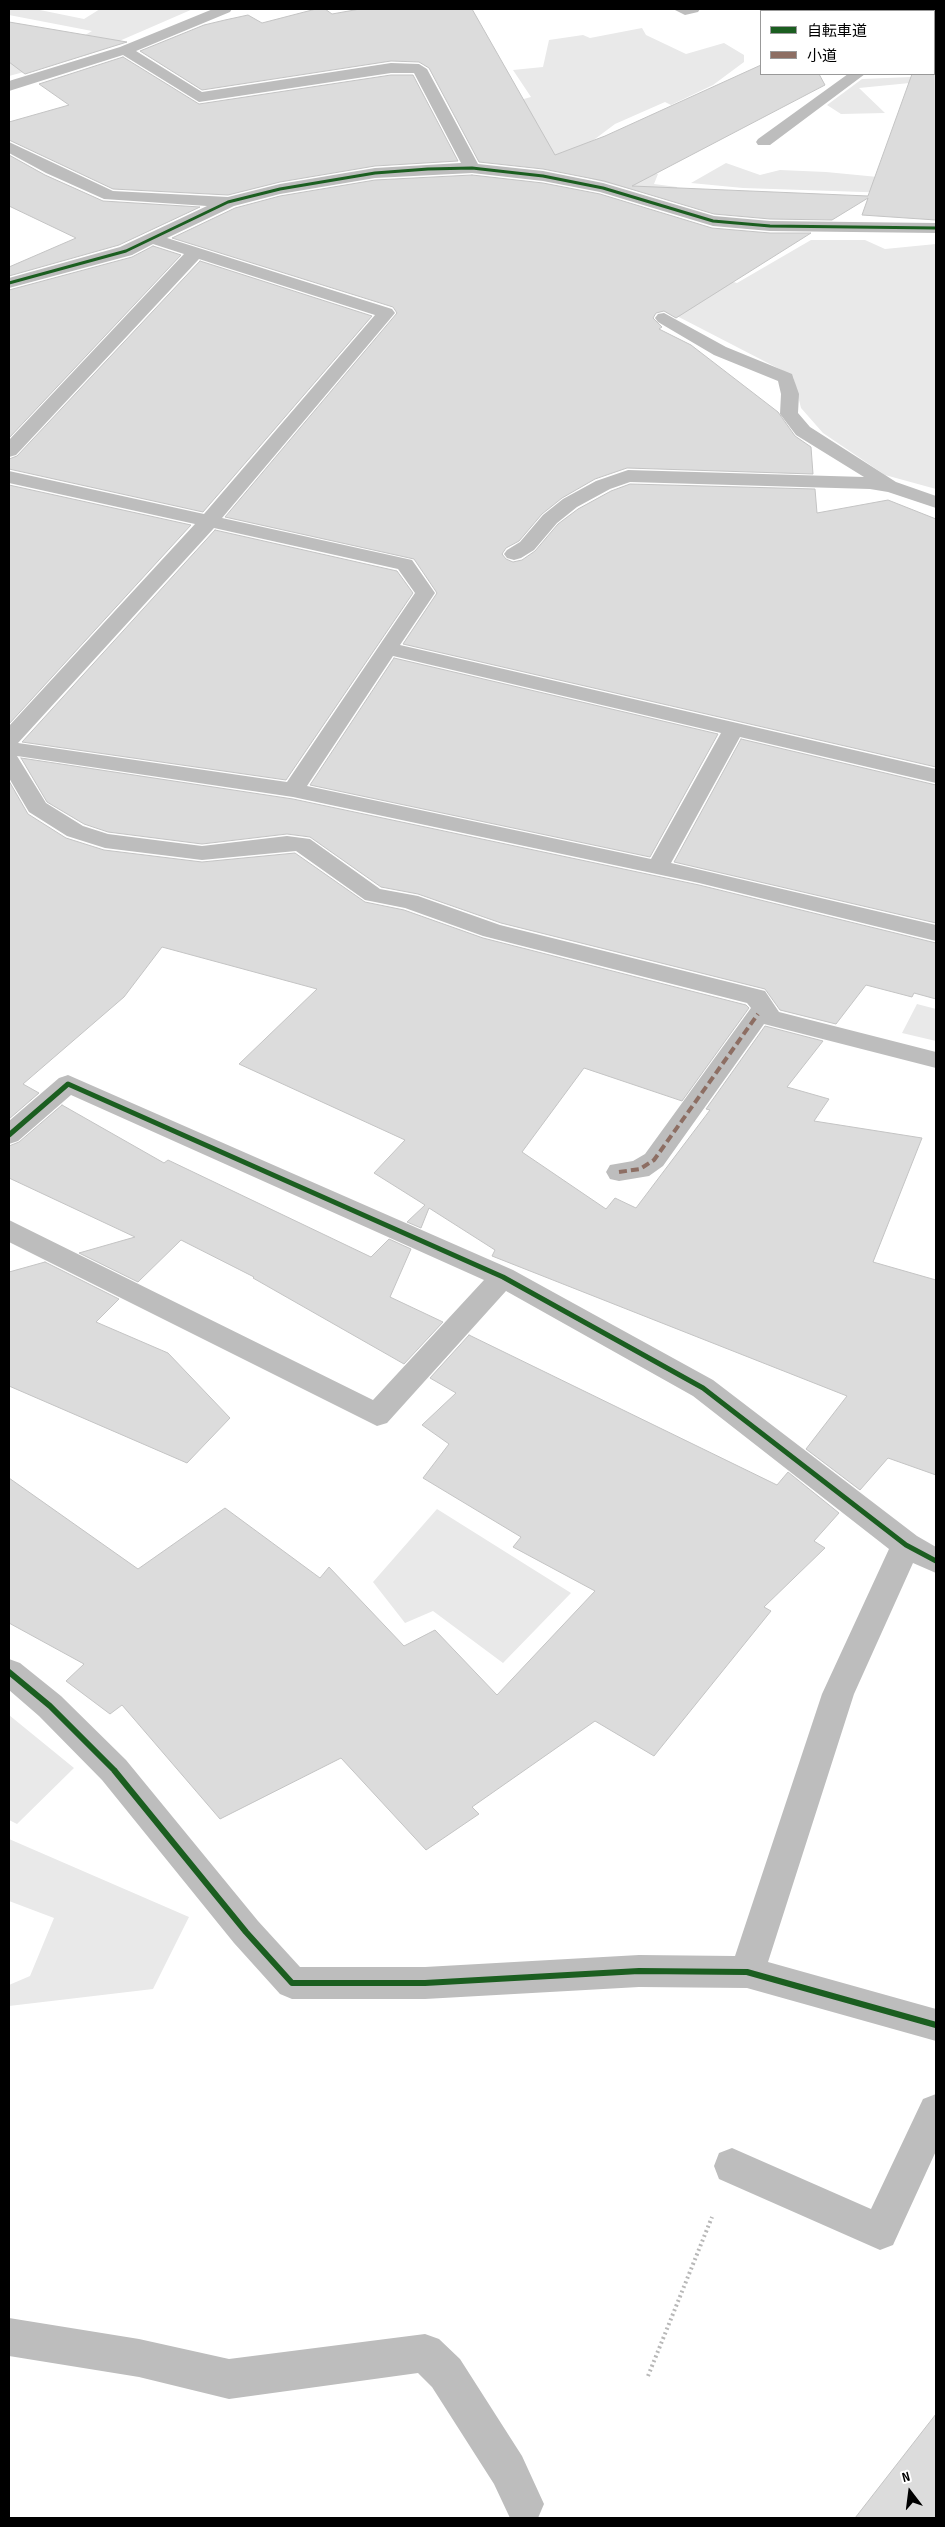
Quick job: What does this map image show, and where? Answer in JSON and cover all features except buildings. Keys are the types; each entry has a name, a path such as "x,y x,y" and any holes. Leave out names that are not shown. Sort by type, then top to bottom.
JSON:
{"street":[{"path":"9,86 125,50 225,9"},
{"path":"680,9 685,11 693,9"},
{"path":"125,50 199,97 391,68 419,69 472,168"},
{"path":"764,142 855,75"},
{"path":"9,147 52,170 110,196 228,202"},
{"path":"9,283 126,251 228,202 280,188 375,173 472,168 543,176 603,188 713,221 770,226 936,228"},
{"path":"9,739 209,521 386,313 153,239"},
{"path":"9,451 196,252"},
{"path":"664,318 720,351 786,378 790,394 789,414 803,431 892,486 936,502"},
{"path":"514,554 527,546 550,519 570,503 603,485 628,476 870,483 892,486"},
{"path":"9,478 405,564 425,593 293,790"},
{"path":"421,586 443,579"},
{"path":"389,649 936,776"},
{"path":"657,868 734,729"},
{"path":"9,748 293,790 657,868 936,933"},
{"path":"9,760 37,808 74,832 105,841 202,852 287,843 302,844 373,895 410,901 492,930 756,997 764,1016"},
{"path":"764,1016 936,1060"},
{"path":"619,1172 640,1169 654,1160 764,1016"},
{"path":"9,1135 68,1084 503,1277 703,1388 906,1545 936,1561"},
{"path":"9,1230 378,1415 503,1277"},
{"path":"746,1972 838,1694 906,1545"},
{"path":"9,1672 50,1706 114,1770 246,1932 292,1983 425,1983 639,1971 746,1972 936,2025"},
{"path":"732,2166 880,2232 936,2111"},
{"path":"9,2337 140,2358 229,2379 315,2366 425,2353 446,2373 508,2470 524,2504"}],"path":[{"path":"648,2376 732,2166"}],"shaded area":[{"path":"9,9 35,9 84,19 100,9 193,9 87,55 9,76 9,56 56,52 92,31 9,15"},
{"path":"642,28 646,35 686,54 724,43 744,55 744,62 713,85 671,105 665,102 615,124 591,142 599,152 658,174 654,184 677,187 679,202 561,171 520,100 531,97 513,70 543,67 549,40 583,35 590,38"},
{"path":"936,76 936,101 920,82 859,88 885,113 841,114 827,105 862,79"},
{"path":"726,163 760,175 780,170 826,172 909,180 936,173 936,185 893,193 743,188 691,183"},
{"path":"811,240 865,240 885,249 936,244 936,489 885,475 823,433 801,408 793,376 673,314 726,280 737,283"},
{"path":"917,1004 936,1009 936,1041 902,1033"},
{"path":"437,1509 571,1593 503,1663 433,1611 405,1623 373,1582"},
{"path":"9,1715 74,1768 17,1824 9,1820"},
{"path":"9,1839 189,1917 153,1989 9,2006 9,1985 30,1976 54,1918 9,1901"}],"marked path":[{"path":"619,1172 640,1169 654,1160 758,1014"}],"cycle path":[{"path":"9,283 126,251 228,202 280,189 375,173 428,169 472,168 543,176 603,188 713,221 770,226 936,228"},
{"path":"9,1135 68,1084 503,1277 703,1388 906,1545 936,1561"},
{"path":"9,1672 50,1706 114,1770 246,1932 292,1983 425,1983 639,1971 747,1972 936,2025"}]}
